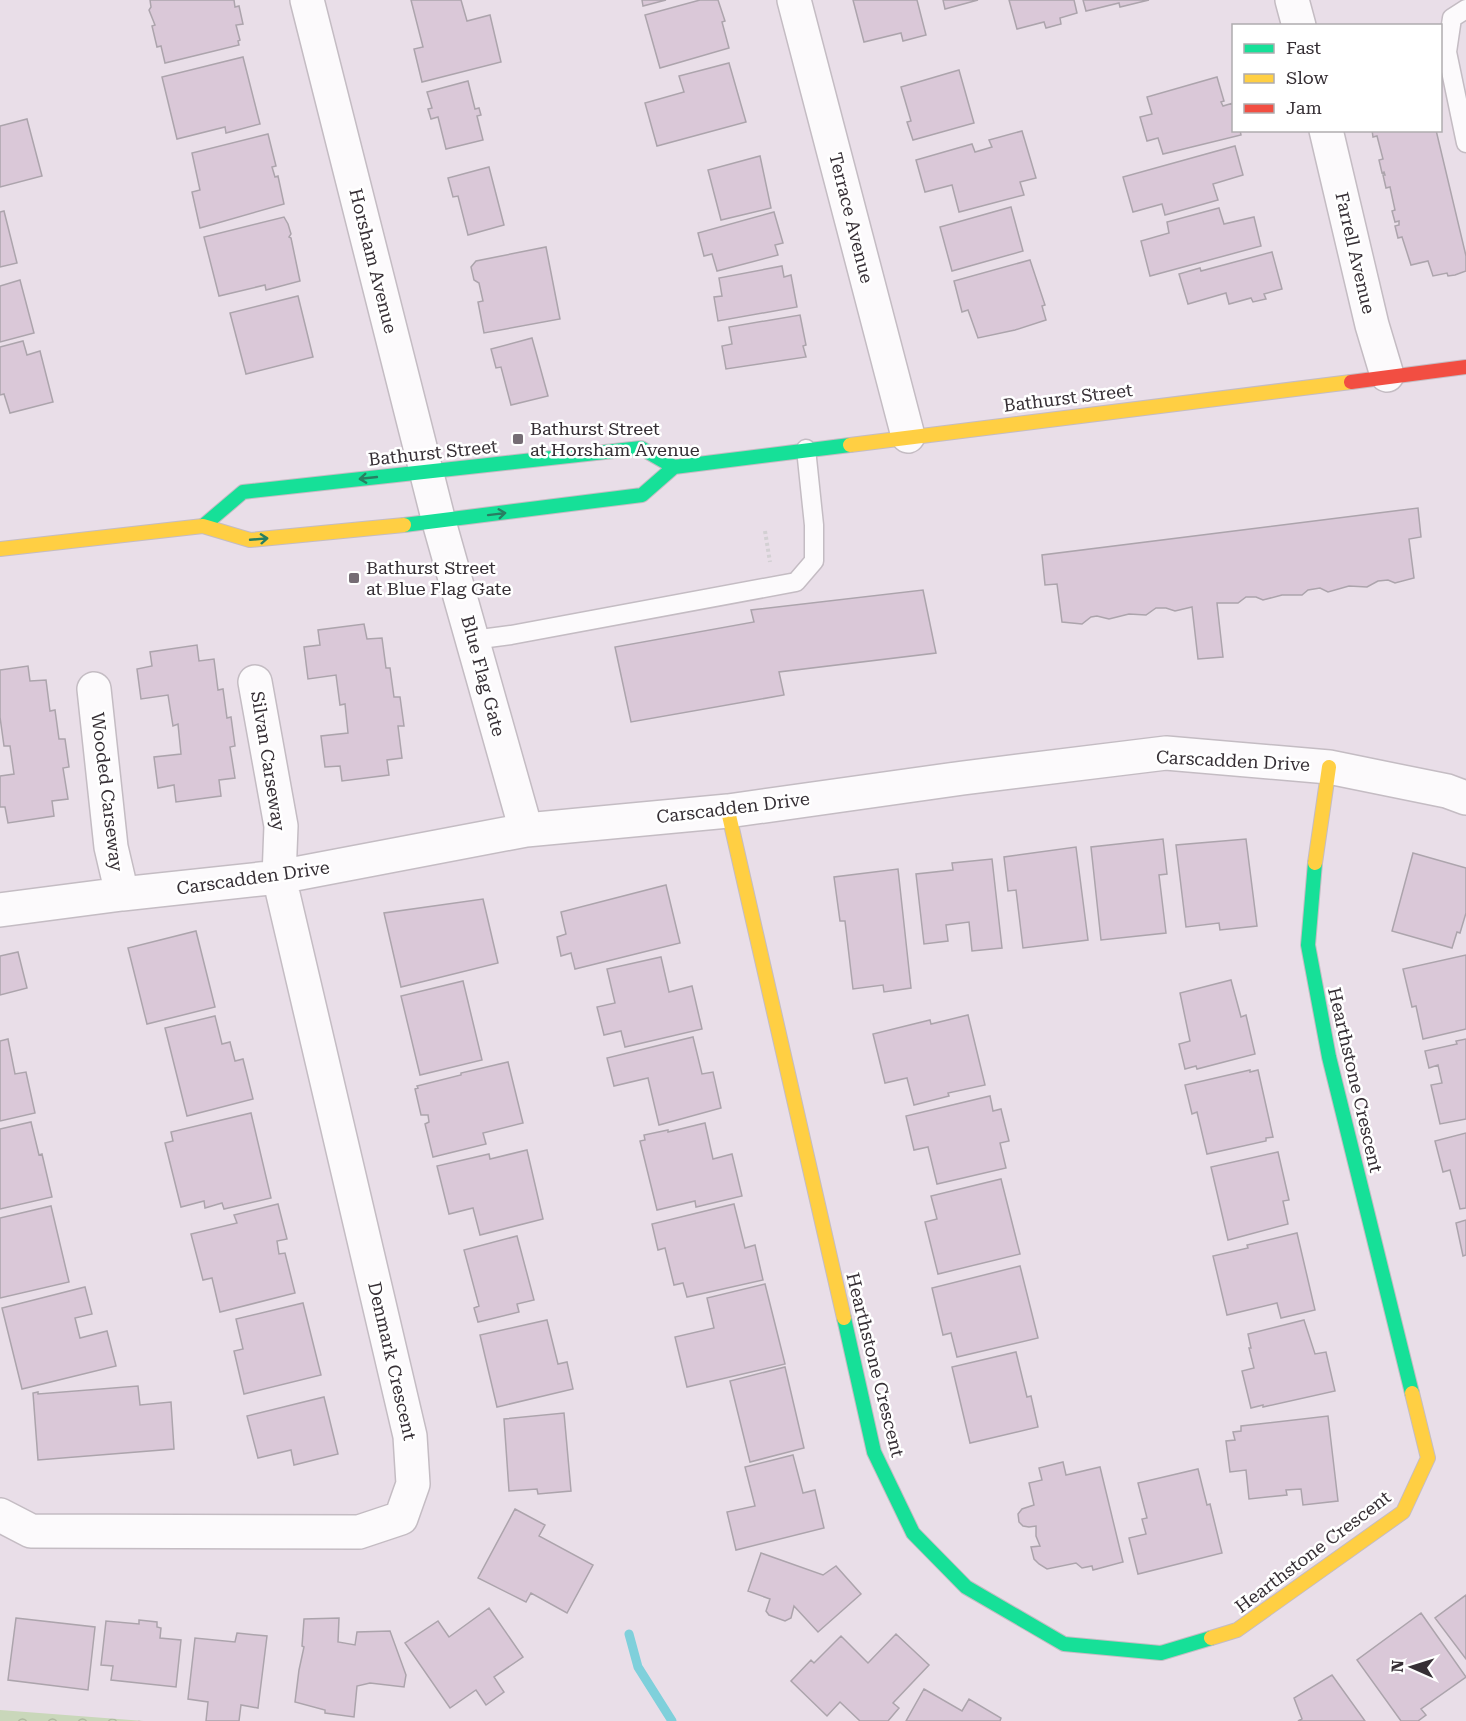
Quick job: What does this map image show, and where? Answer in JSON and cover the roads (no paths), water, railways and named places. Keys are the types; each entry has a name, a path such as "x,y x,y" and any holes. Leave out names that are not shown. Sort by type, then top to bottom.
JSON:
{"street":[{"name":"Horsham Avenue","path":"307,0 439,522"},
{"name":"Terrace Avenue","path":"794,0 908,436"},
{"path":"1292,0 1298,24"},
{"name":"Farrell Avenue","path":"1326,132 1372,325 1387,375"},
{"name":"Bathurst Street","path":"203,526 243,492 641,448 674,467 1387,375 1466,367"},
{"path":"0,549 203,526 250,540 439,522 642,495 674,467"},
{"name":"Blue Flag Gate","path":"439,522 525,830"},
{"name":"Silvan Carseway","path":"255,682 281,826 279,877"},
{"name":"Wooded Carseway","path":"94,689 111,847 122,894"},
{"name":"Carscadden Drive","path":"0,910 279,877 525,830 728,811 1166,753 1329,766 1447,790 1466,798"},
{"name":"Hearthstone Crescent","path":"728,811 874,1452 913,1533 966,1587 1064,1644 1161,1653 1237,1630 1403,1512 1428,1458 1329,1057 1308,945 1316,850 1329,766"},
{"name":"Denmark Crescent","path":"0,1515 31,1531 359,1532 401,1518 413,1484 410,1436 279,877"}],"lane":[{"path":"1466,9 1452,18 1447,51 1466,143"},
{"path":"473,640 796,582 814,561 814,525 806,449"}],"waterway":[{"path":"629,1634 638,1667 672,1721"}],"place":[{"name":"Bathurst Street at Horsham Avenue","path":"518,439"},
{"name":"Bathurst Street at Blue Flag Gate","path":"354,578"}]}
